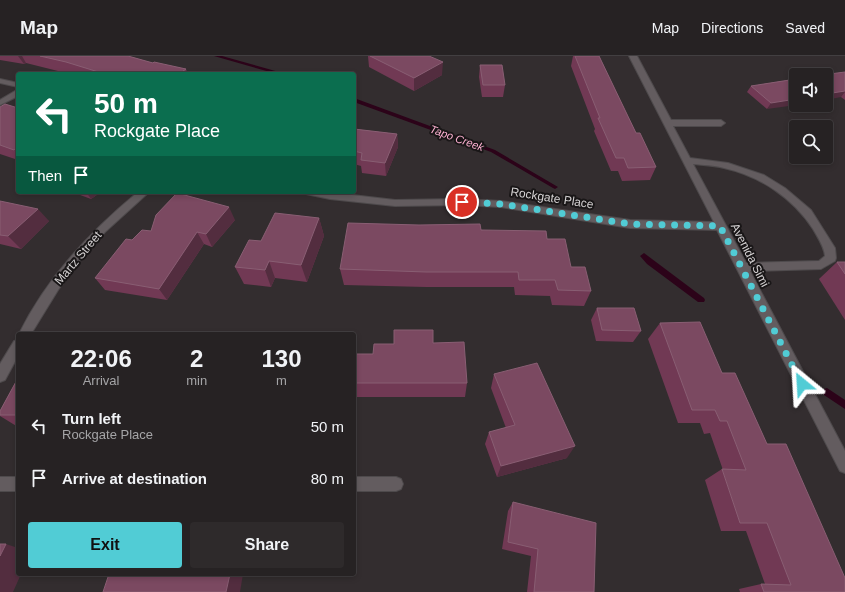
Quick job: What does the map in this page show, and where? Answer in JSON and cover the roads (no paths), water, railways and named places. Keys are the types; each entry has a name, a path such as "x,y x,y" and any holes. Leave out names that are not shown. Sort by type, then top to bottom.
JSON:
{"street":[{"name":"Avenida Simi","path":"633,56 845,466"},
{"path":"0,81 16,85"},
{"path":"0,103 16,94"},
{"path":"668,123 721,123"},
{"path":"686,160 725,165 761,178 782,190 807,212 830,248 831,258 821,265 742,267"},
{"name":"Martz Street","path":"26,332 48,294 87,244 114,217 142,194"},
{"name":"Rockgate Place","path":"320,194 395,203 462,202 501,204 630,224 720,226"},
{"path":"0,376 16,348"},
{"path":"0,484 16,484"},
{"path":"356,484 396,484"}],"waterway":[{"name":"Tapo Creek","path":"216,56 276,72"},
{"name":"Tapo Creek","path":"356,101 493,151 555,187"},
{"name":"Tapo Creek","path":"644,256 701,300"},
{"name":"Tapo Creek","path":"827,392 845,405"}]}
